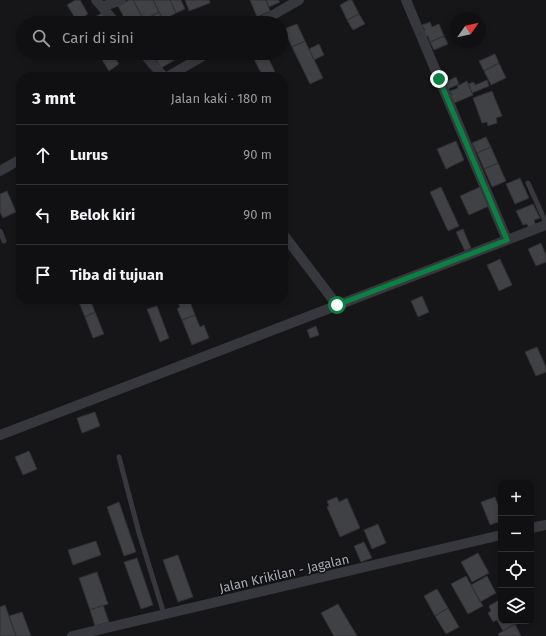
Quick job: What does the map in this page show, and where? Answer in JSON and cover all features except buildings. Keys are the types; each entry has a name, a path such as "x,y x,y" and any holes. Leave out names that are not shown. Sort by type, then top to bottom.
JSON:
{"street":[{"path":"99,4 121,0"},
{"path":"271,16 299,0"},
{"path":"406,0 507,240"},
{"path":"99,4 110,16"},
{"path":"149,60 160,72"},
{"path":"176,72 196,60"},
{"path":"0,171 16,162"},
{"path":"0,435 546,224"},
{"path":"288,241 337,305"},
{"path":"534,527 546,525"},
{"name":"Jalan Krikilan - Jagalan","path":"72,636 498,536"}],"lane":[{"path":"528,183 546,224"},
{"path":"0,231 4,240"},
{"path":"119,457 139,533 164,614"}],"route":[{"path":"337,305 507,240 439,79"}]}
